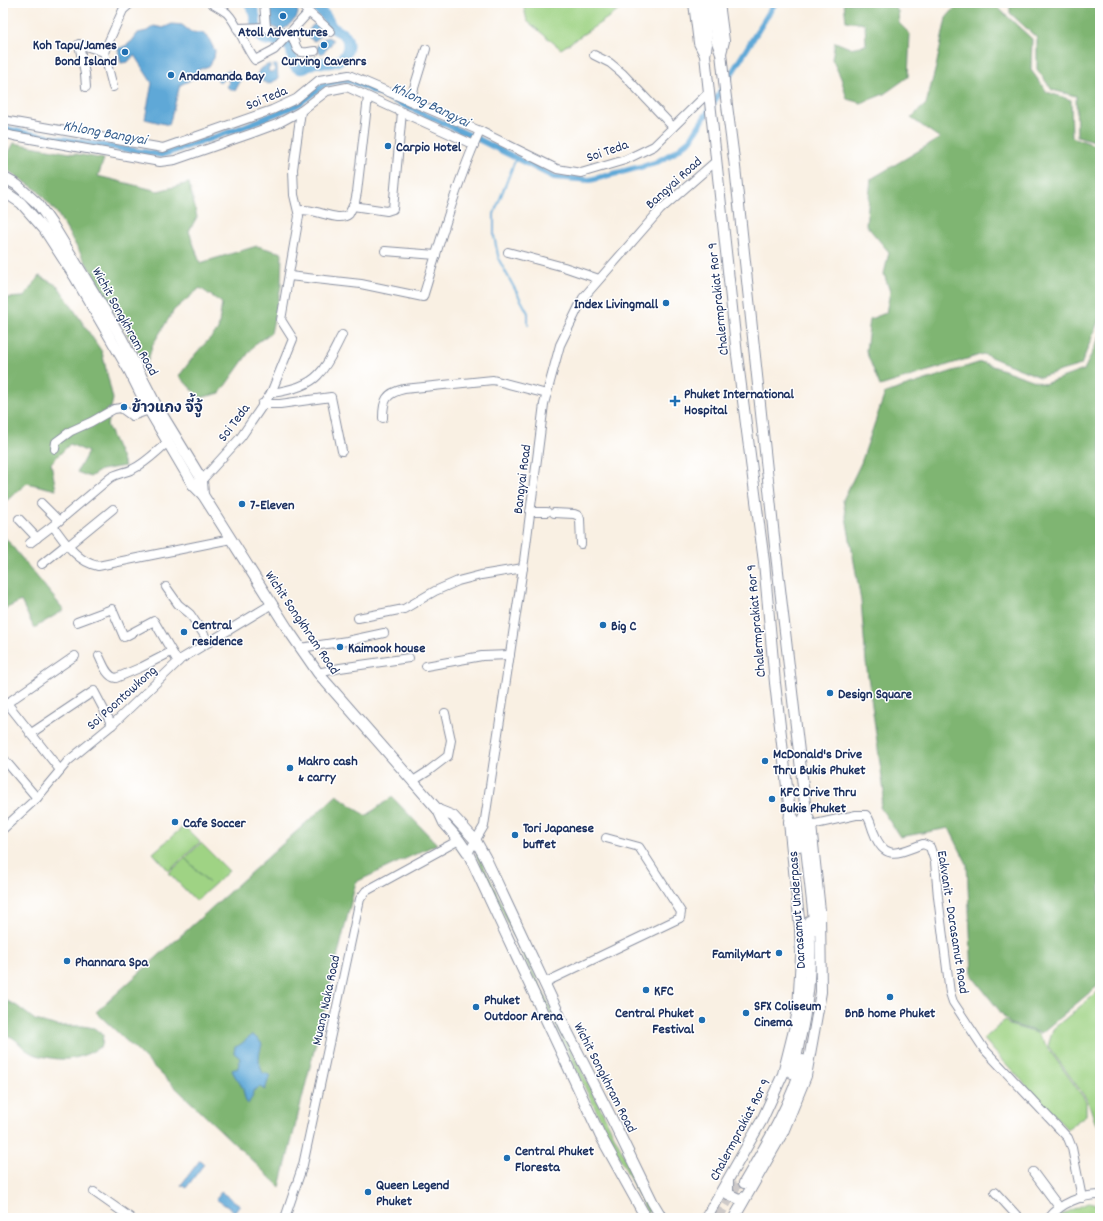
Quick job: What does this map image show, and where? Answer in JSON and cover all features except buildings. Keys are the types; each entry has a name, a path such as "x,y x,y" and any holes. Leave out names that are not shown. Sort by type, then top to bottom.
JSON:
{"main road":[{"name":"Chalermprakiat Ror 9","path":"694,3 699,43 705,55 715,162 739,371 764,562 774,683 790,813 788,822 800,928 801,956 798,1010 783,1074 762,1120 719,1197 705,1218"},
{"path":"702,3 707,44 705,55"},
{"path":"712,3 717,42 721,53"},
{"name":"Chalermprakiat Ror 9","path":"719,3 724,41 721,53 735,167 775,546 806,812 811,825 818,886 821,948 820,992 806,1076 783,1132 734,1218"},
{"name":"Wichit Songkhram Road","path":"3,177 17,185 38,204 54,227 121,337 203,495 300,648 318,673 438,810 444,823 468,853 591,1116 646,1218"},
{"name":"Wichit Songkhram Road","path":"3,191 21,203 44,229 75,277 112,340 149,410 168,442 197,482"},
{"name":"Wichit Songkhram Road","path":"438,810 453,816 476,841 486,859 544,983 653,1203 663,1218"},
{"name":"Darasamut Underpass","path":"790,813 796,822 808,915 811,949 809,988 805,1018 793,1069 782,1098 742,1182 779,1118 800,1072 809,1035 815,997 815,933 803,821 806,812"},
{"path":"728,1181 728,1194 738,1199 745,1197"}],"street":[{"path":"113,87 104,52 123,10 131,3"},
{"path":"211,3 227,14 239,28 249,51 255,60 274,50 308,13"},
{"path":"264,3 264,27"},
{"path":"299,3 308,13 324,24 331,32"},
{"path":"239,28 264,27 274,32 283,32 293,38 295,45 300,51 315,51"},
{"path":"86,87 79,44 104,52"},
{"path":"410,101 426,49"},
{"path":"594,55 610,63 622,73 673,128"},
{"name":"Soi Teda","path":"3,120 164,148 272,110 296,99 319,80 349,75 480,132 557,169 581,173 625,160 654,146 708,93"},
{"path":"3,133 160,162 175,160 277,124 301,111 327,91 347,87 474,145"},
{"path":"298,212 304,210 344,218 349,214 358,188 368,97"},
{"path":"272,110 277,124"},
{"name":"Soi Teda","path":"197,482 241,437 262,404 271,393 293,339 281,320 299,216 294,195 293,169 301,111"},
{"path":"353,206 387,211 393,209 402,112"},
{"path":"289,276 360,284 423,297 474,145 480,132"},
{"name":"Bangyai Road","path":"468,853 484,826 523,568 546,394 560,345 583,298 599,279 660,210 715,162"},
{"path":"385,251 436,255"},
{"path":"508,252 564,267 599,279"},
{"path":"271,393 299,386 314,378 324,367 342,334"},
{"path":"383,418 384,404 387,397 394,392 404,389 493,380 546,394"},
{"path":"262,404 280,404 331,397 342,451"},
{"path":"55,449 56,442 65,435 114,409 121,408 132,416 149,410"},
{"path":"19,519 33,541 56,524 114,475 128,472 137,467 168,442"},
{"path":"42,503 68,545 77,555 90,564 98,566 232,539"},
{"path":"42,564 113,509"},
{"path":"530,512 574,514 579,516 581,544"},
{"path":"358,618 404,608 434,591 458,581 481,575 523,568"},
{"path":"166,587 178,604 190,614 209,642"},
{"name":"Soi Poontowkong","path":"4,825 37,798 68,760 112,725 178,662 272,604"},
{"path":"77,622 112,609 124,637 154,621 178,662"},
{"path":"300,648 347,641 384,632"},
{"path":"99,656 108,674 112,678 116,678 171,652"},
{"path":"426,666 482,656 510,655"},
{"path":"60,770 5,705 75,656"},
{"path":"318,673 340,668 409,658"},
{"path":"30,734 94,691 112,725"},
{"path":"413,781 448,756 451,740 445,713"},
{"path":"3,758 37,798"},
{"name":"Eakvanit - Darasamut Road","path":"811,825 856,815 866,815 870,821 876,838 884,849 892,854 923,844 930,847 935,862 942,936 950,993 953,1002 984,1049 1068,1138 1072,1148 1082,1198"},
{"path":"544,983 680,918 681,912 639,847 606,838"},
{"name":"Muang Naka Road","path":"285,1218 303,1165 360,899 366,891 459,840"},
{"path":"1033,1172 1059,1207"},
{"path":"94,1192 131,1218"},
{"path":"995,1192 1014,1216"},
{"path":"1049,1218 1059,1207 1090,1195 1100,1195"}],"green space":[{"path":"523,3 630,3 561,49 527,21"},
{"path":"844,3 890,3 898,11 899,23 910,34 908,77 884,94 861,103 847,99 841,78 832,59 835,42 850,48 866,45 865,24 846,21"},
{"path":"959,3 994,4 1032,39 1031,70 1047,92 1071,100 1072,137 1100,147 1100,317 1081,365 1040,377 983,354 880,386 866,351 870,319 886,313 890,292 884,274 889,252 866,225 871,179 940,138 911,118 926,104 936,67 946,18"},
{"path":"1010,3 1100,3 1100,143 1077,136 1076,96 1052,90 1037,69 1037,38 1010,13"},
{"path":"14,143 104,159 98,176 158,191 189,183 197,217 189,231 200,263 257,246 282,253 281,286 271,333 255,344 220,393 200,398 179,376 197,352 218,330 222,303 200,288 174,310 153,344 146,366 57,213 37,190 3,167 3,163"},
{"path":"39,276 58,286 102,352 113,399 107,425 125,466 101,470 90,477 77,472 88,452 70,444 51,463 56,490 27,483 5,502 3,508 3,298 24,297"},
{"path":"1100,336 1100,984 1041,1033 1010,1024 972,976 967,864 949,828 900,837 880,807 884,792 866,662 861,601 843,500 861,463 885,393 981,362 1044,384 1084,370"},
{"path":"3,535 64,610 34,628 21,601 3,610"},
{"path":"337,795 366,816 392,797 437,844 356,882 280,1187 96,1012"},
{"path":"184,826 200,842 169,871 153,853"},
{"path":"201,843 229,871 196,901 169,873"},
{"path":"478,854 555,1018 620,1147 650,1211 647,1212 587,1092 476,855"},
{"path":"1100,990 1100,1130 1095,1122 1088,1101 1048,1046 1053,1029"},
{"path":"3,999 17,1006 35,1020 58,1026 83,1026 94,1028 103,1035 102,1046 81,1056 68,1059 41,1056 32,1053 10,1036 3,1035"},
{"path":"1005,1020 1009,1025 1037,1033 1086,1101 1086,1115 1067,1129 984,1039"},
{"path":"1090,1202 1100,1206 1100,1218 1054,1218"}],"water":[{"name":"Atoll Adventures","path":"268,3 293,3 298,12 297,17 288,27 283,29 270,26"},
{"name":"Andamanda Bay","path":"172,24 182,25 191,32 202,33 208,37 215,51 214,58 209,66 198,70 193,79 180,85 169,125 145,119 152,83 134,55 128,62 121,63 118,49 132,41 138,33 147,31 154,26 163,28"},
{"path":"316,24 323,28 323,32 315,41 306,35 312,26"},
{"name":"Curving Cavenrs","path":"328,37 333,40 330,46 322,54 317,50 318,45 321,40"},
{"path":"267,65 270,65 270,68 268,68 269,72 274,72 275,68 273,65 277,65 278,79 268,84 256,78 259,70"},
{"path":"228,70 241,80 235,91 227,87 229,81 225,78 220,83 217,79"},
{"path":"252,1035 262,1044 259,1058 261,1069 263,1073 270,1075 265,1090 260,1087 253,1091 252,1097 248,1104 245,1100 242,1087 232,1070 238,1068 240,1058 234,1053 235,1047"},
{"path":"200,1160 204,1164 186,1188 181,1185"},
{"path":"221,1192 240,1205 235,1212 216,1199"}],"waterway":[{"path":"249,3 254,13 256,29 259,36 263,39 285,43 289,46 292,51 294,64 300,69 314,63 330,63 338,61 344,57 348,46 345,36 332,27 325,15 311,3"},
{"name":"Khlong Bangyai","path":"3,128 24,133 162,155 238,129 297,105 325,84 340,80 352,81 480,140 554,177 590,180 655,163 675,152 691,139 775,3"},
{"path":"516,158 494,214 494,236 499,260 528,313 528,325"}],"tunnel":[{"path":"718,1218 739,1181"}],"place":[{"name":"Atoll Adventures","path":"283,16"},
{"name":"Curving Cavenrs","path":"324,45"},
{"name":"Koh Tapu/James Bond Island","path":"125,52"},
{"name":"Andamanda Bay","path":"171,75"},
{"name":"Carpio Hotel","path":"388,146"},
{"name":"Index Livingmall","path":"666,303"},
{"name":"Phuket International Hospital","path":"675,401"},
{"name":"ข้าวแกง จี้จู้","path":"124,407"},
{"name":"7-Eleven","path":"242,504"},
{"name":"Big C","path":"603,625"},
{"name":"Central residence","path":"184,632"},
{"name":"Kaimook house","path":"340,647"},
{"name":"Design Square","path":"830,693"},
{"name":"McDonald's Drive Thru Bukis Phuket","path":"765,761"},
{"name":"Makro cash & carry","path":"290,768"},
{"name":"KFC Drive Thru Bukis Phuket","path":"772,799"},
{"name":"Cafe Soccer","path":"175,822"},
{"name":"Tori Japanese buffet","path":"515,835"},
{"name":"FamilyMart","path":"779,953"},
{"name":"Phannara Spa","path":"67,961"},
{"name":"KFC","path":"646,990"},
{"name":"BnB home Phuket","path":"890,997"},
{"name":"Phuket Outdoor Arena","path":"476,1007"},
{"name":"SFX Coliseum Cinema","path":"746,1013"},
{"name":"Central Phuket Festival","path":"702,1020"},
{"name":"Central Phuket Floresta","path":"507,1158"},
{"name":"Queen Legend Phuket","path":"368,1192"}]}
